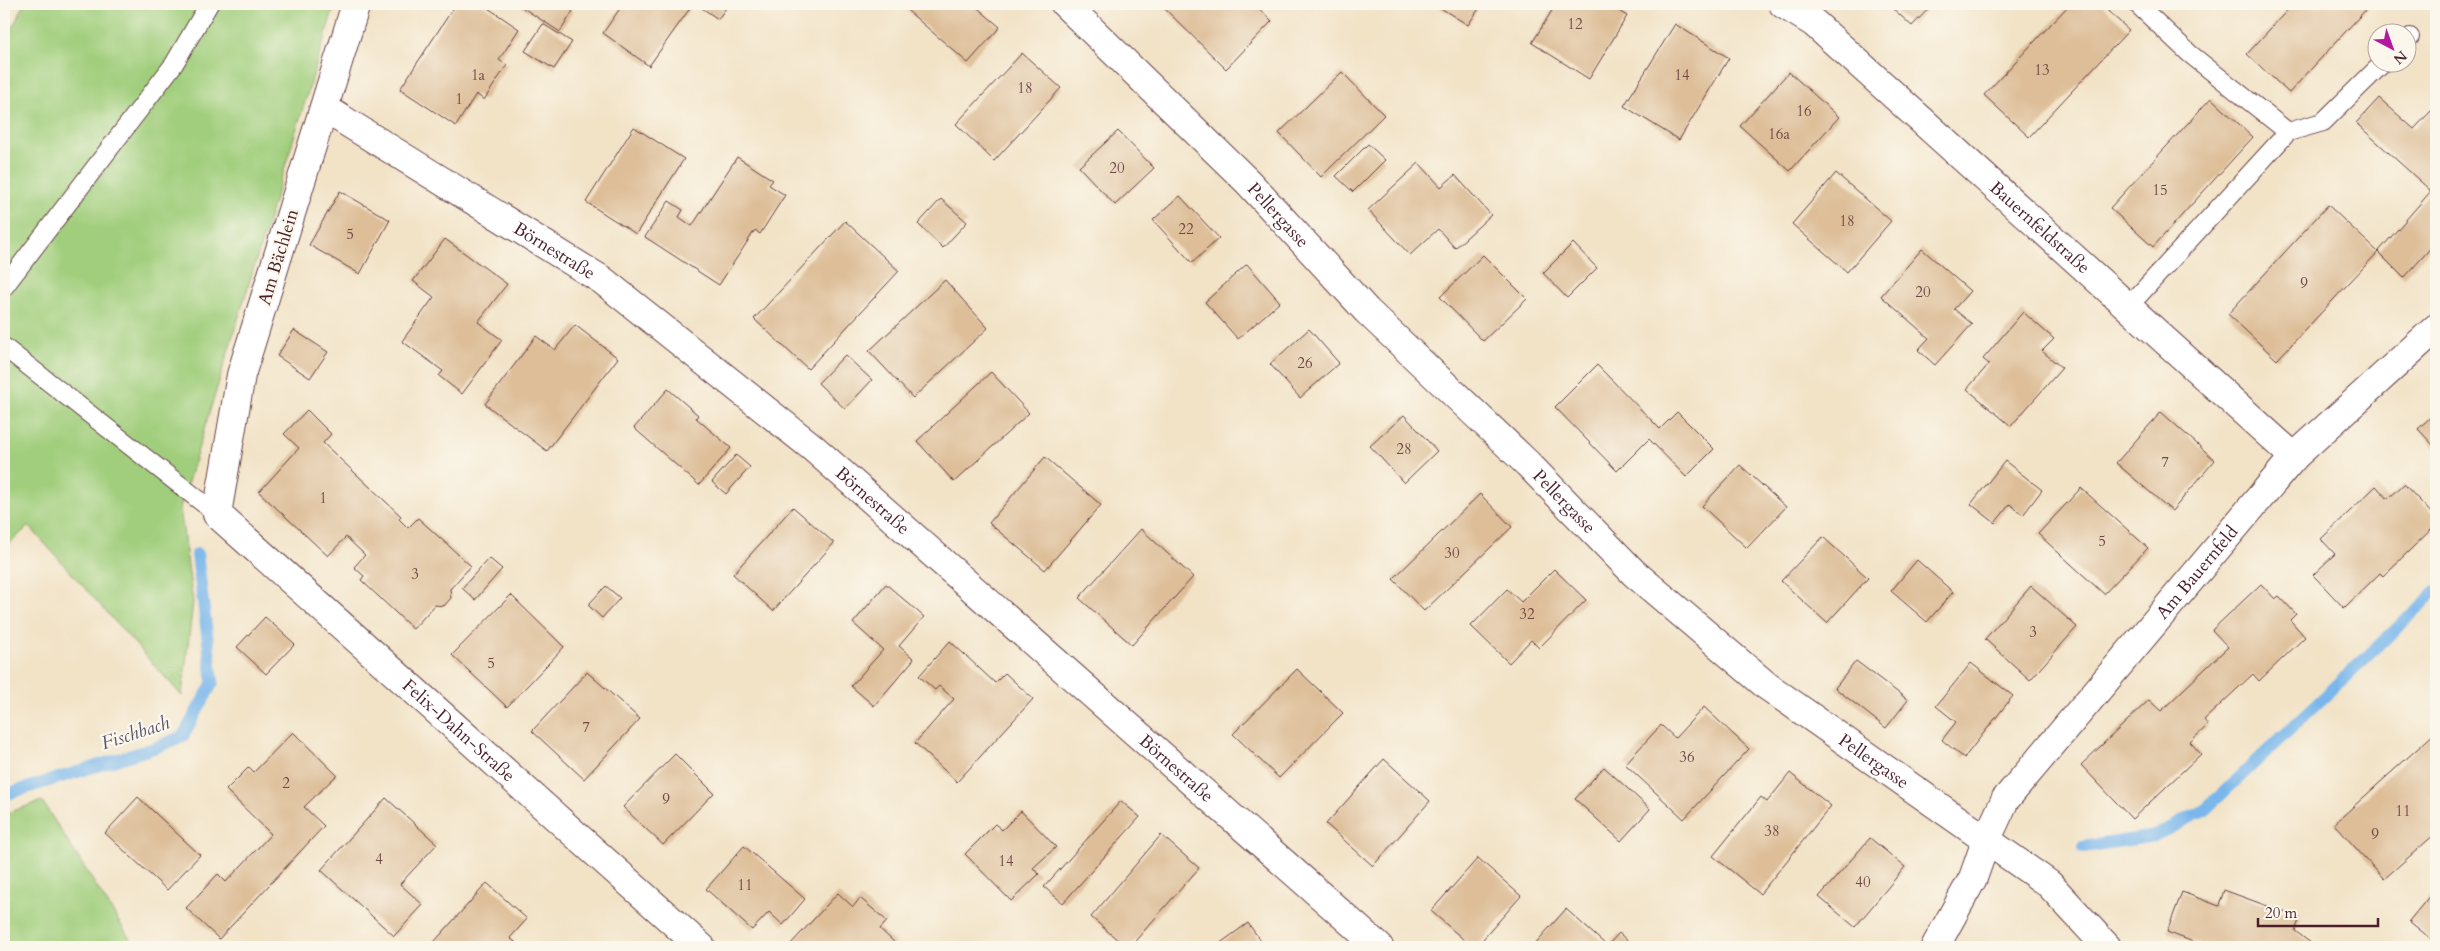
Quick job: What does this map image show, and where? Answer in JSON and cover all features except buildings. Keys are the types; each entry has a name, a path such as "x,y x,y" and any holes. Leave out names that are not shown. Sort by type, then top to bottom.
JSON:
{"street":[{"name":"Am Bächlein","path":"217,514 241,375 356,4"},
{"name":"Pellergasse","path":"1065,4 1248,182 1367,311 1528,464 1634,573 1767,686 2050,884 2107,947"},
{"name":"Bauernfeldstraße","path":"1783,4 1814,23 2294,457"},
{"name":"Börnestraße","path":"324,108 610,286 812,447 1379,947"},
{"name":"Am Bauernfeld","path":"1986,841 2005,800 2294,457 2436,328"},
{"name":"Felix-Dahn-Straße","path":"217,514 701,947"},
{"path":"1935,947 1973,878 1986,841"}],"lane":[{"path":"4,287 174,64 209,4"},
{"path":"2137,4 2190,54 2288,132"},
{"path":"2128,307 2288,132 2323,122 2374,72"},
{"path":"4,347 217,514"}],"green space":[{"path":"24,4 335,4 180,508 193,602 182,696 29,526 4,548 4,45"},
{"path":"42,801 135,947 4,947 4,814"}],"waterway":[{"name":"Fischbach","path":"4,795 157,747 183,736 213,682 197,554"},
{"path":"2083,847 2155,836 2206,809 2436,591"}]}
